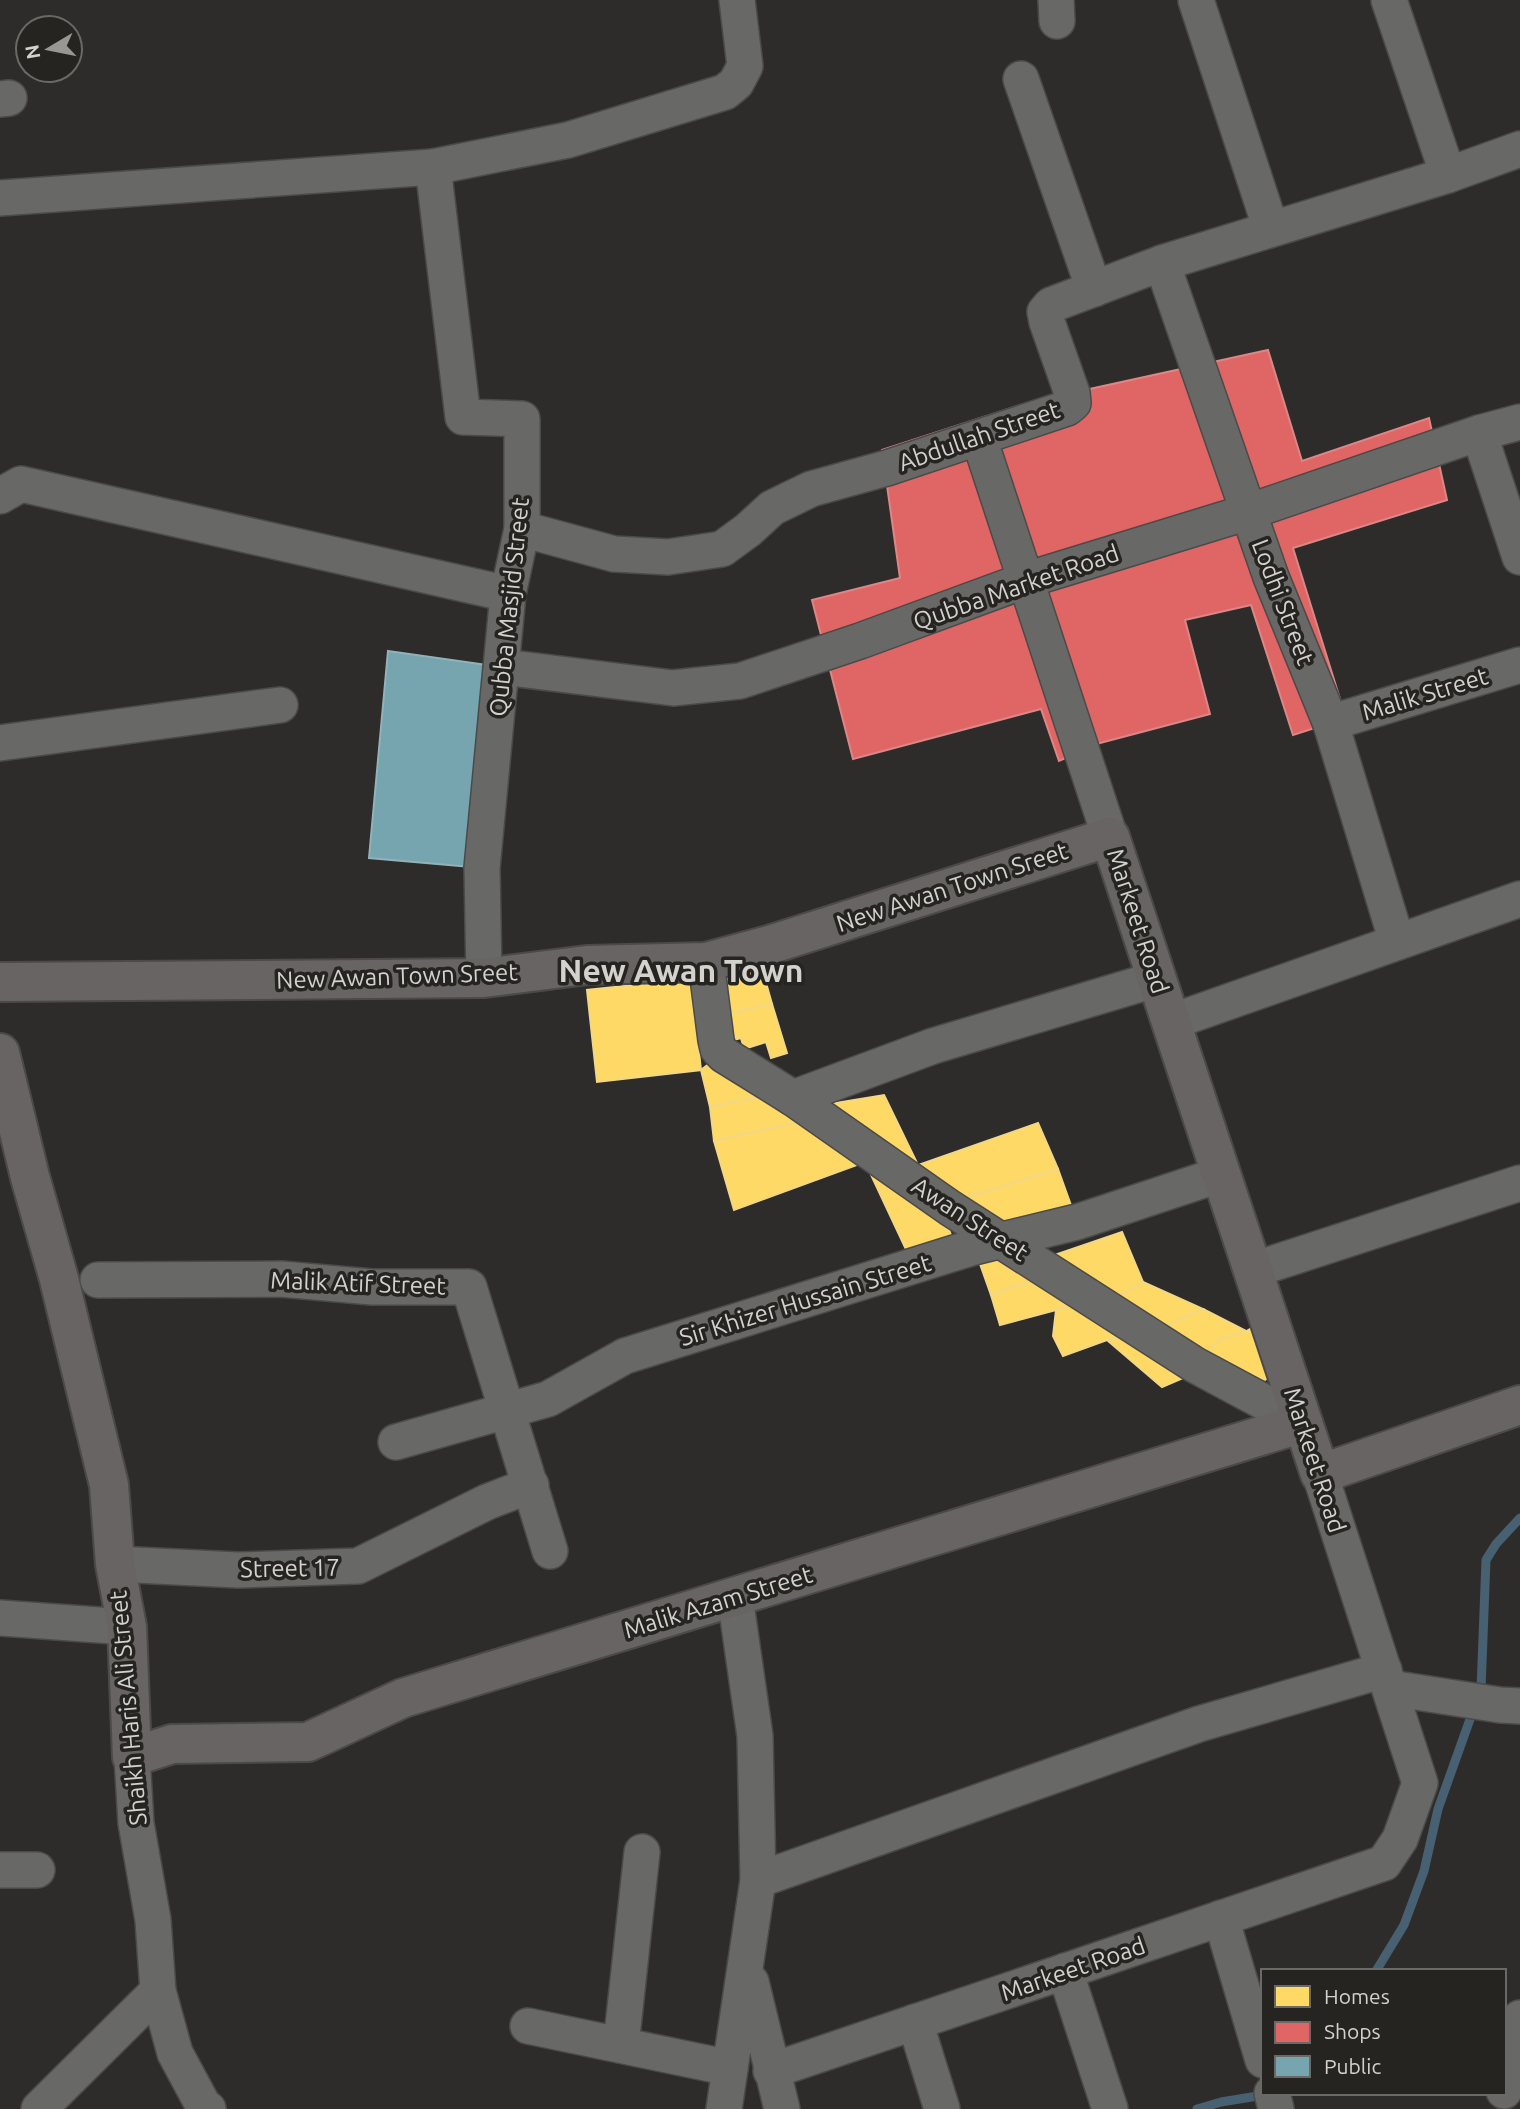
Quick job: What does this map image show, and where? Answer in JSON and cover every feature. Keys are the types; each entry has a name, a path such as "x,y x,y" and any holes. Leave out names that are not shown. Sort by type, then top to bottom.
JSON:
{"street":[{"path":"0,198 433,167 568,141 725,92 736,83 746,66 737,0"},
{"path":"1196,0 1271,229"},
{"path":"1390,0 1448,175"},
{"path":"1021,79 1094,289"},
{"name":"Abdullah Street","path":"522,529 614,554 668,557 722,549 772,508 811,489 1067,408 1073,403 1073,393 1045,312 1051,305 1161,263 1448,175 1520,149"},
{"name":"Qubba Masjid Street","path":"433,167 463,416 522,419 522,529 508,594 482,868 484,978"},
{"name":"Lodhi Street","path":"1161,263 1271,577 1331,724 1397,942"},
{"name":"Qubba Market Road","path":"502,667 673,688 740,681 860,641 1026,580 1248,512 1479,433 1520,422"},
{"path":"1479,433 1520,557"},
{"name":"Markeet Road","path":"771,2071 1384,1863 1400,1839 1420,1783 979,438"},
{"path":"0,496 22,484 508,594"},
{"name":"Malik Street","path":"1331,724 1520,665"},
{"path":"0,743 280,705"},
{"name":"New Awan Town Sreet","path":"0,982 484,978 587,965 706,962 769,945 1110,837"},
{"path":"1171,1022 1520,899"},
{"name":"Awan Street","path":"706,962 718,1049 950,1208 1195,1365 1303,1423"},
{"path":"793,1098 933,1046 1157,979"},
{"name":"Shaikh Haris Ali Street","path":"0,1053 15,1175 58,1279 109,1485 115,1564 127,1627 136,1823 153,1920 158,1991 174,2053 203,2105 208,2109"},
{"name":"Sir Khizer Hussain Street","path":"396,1442 548,1399 625,1356 1001,1240 1077,1222 1222,1174"},
{"path":"1253,1270 1520,1183"},
{"name":"Malik Atif Street","path":"97,1280 281,1279 372,1287 469,1287 550,1551"},
{"path":"1320,1474 1520,1405"},
{"name":"Malik Azam Street","path":"132,1757 172,1744 308,1742 403,1698 1303,1423"},
{"name":"Street 17","path":"115,1564 238,1570 358,1566 487,1502 531,1485"},
{"path":"724,2109 758,1880 755,1735 735,1597"},
{"path":"0,1618 127,1627"},
{"path":"758,1880 1199,1724 1387,1679 1458,1697 1510,1705"},
{"path":"621,2045 642,1852"},
{"path":"0,1870 37,1870"},
{"path":"1221,1918 1261,2053"},
{"path":"746,1962 782,2109"},
{"path":"1065,1971 1110,2109"},
{"path":"39,2109 158,1991"},
{"path":"1506,2083 1520,2018"},
{"path":"915,2022 942,2109"},
{"path":"528,2026 730,2068"}],"building: Homes":[{"path":"759,958 772,1004 727,1014 722,967"},
{"path":"691,979 701,1070 597,1082 587,990"},
{"path":"772,1004 787,1053 771,1058 766,1042 744,1049 741,1038 730,1041 727,1014"},
{"path":"714,1060 760,1097 710,1107 701,1070"},
{"path":"884,1095 918,1165 823,1105"},
{"path":"760,1097 805,1121 714,1141 710,1107"},
{"path":"805,1121 865,1162 734,1210 714,1141"},
{"path":"1038,1123 1058,1169 962,1199 918,1165"},
{"path":"865,1162 940,1207 953,1240 910,1258"},
{"path":"1058,1169 1073,1211 1004,1236 962,1199"},
{"path":"1122,1232 1143,1282 1109,1303 1037,1261"},
{"path":"974,1247 1054,1273 991,1295"},
{"path":"1054,1273 1091,1297 1056,1310 1000,1325 991,1295"},
{"path":"1143,1282 1203,1309 1151,1333 1109,1303"},
{"path":"1091,1297 1144,1332 1107,1340 1063,1356 1053,1336 1056,1310"},
{"path":"1203,1309 1248,1332 1220,1339 1197,1363 1151,1333"},
{"path":"1263,1321 1277,1371 1265,1380 1197,1363 1220,1339 1245,1332"},
{"path":"1144,1332 1197,1372 1162,1387 1107,1340"}],"building: Shops":[{"path":"1268,350 1302,461 1429,418 1447,500 1293,548 1346,718 1293,735 1251,605 1185,620 1210,714 1100,743 1059,761 1041,709 853,759 812,600 900,578 882,450 1030,402"}],"building: Public":[{"path":"388,651 502,667 482,868 369,858"}],"waterway":[{"path":"1479,1695 1486,1560 1496,1544 1520,1518"},
{"path":"1377,1969 1404,1925 1424,1871 1438,1809 1474,1708"},
{"path":"1197,2109 1264,2095"}],"district":[{"name":"New Awan Town","path":"681,970"}]}
